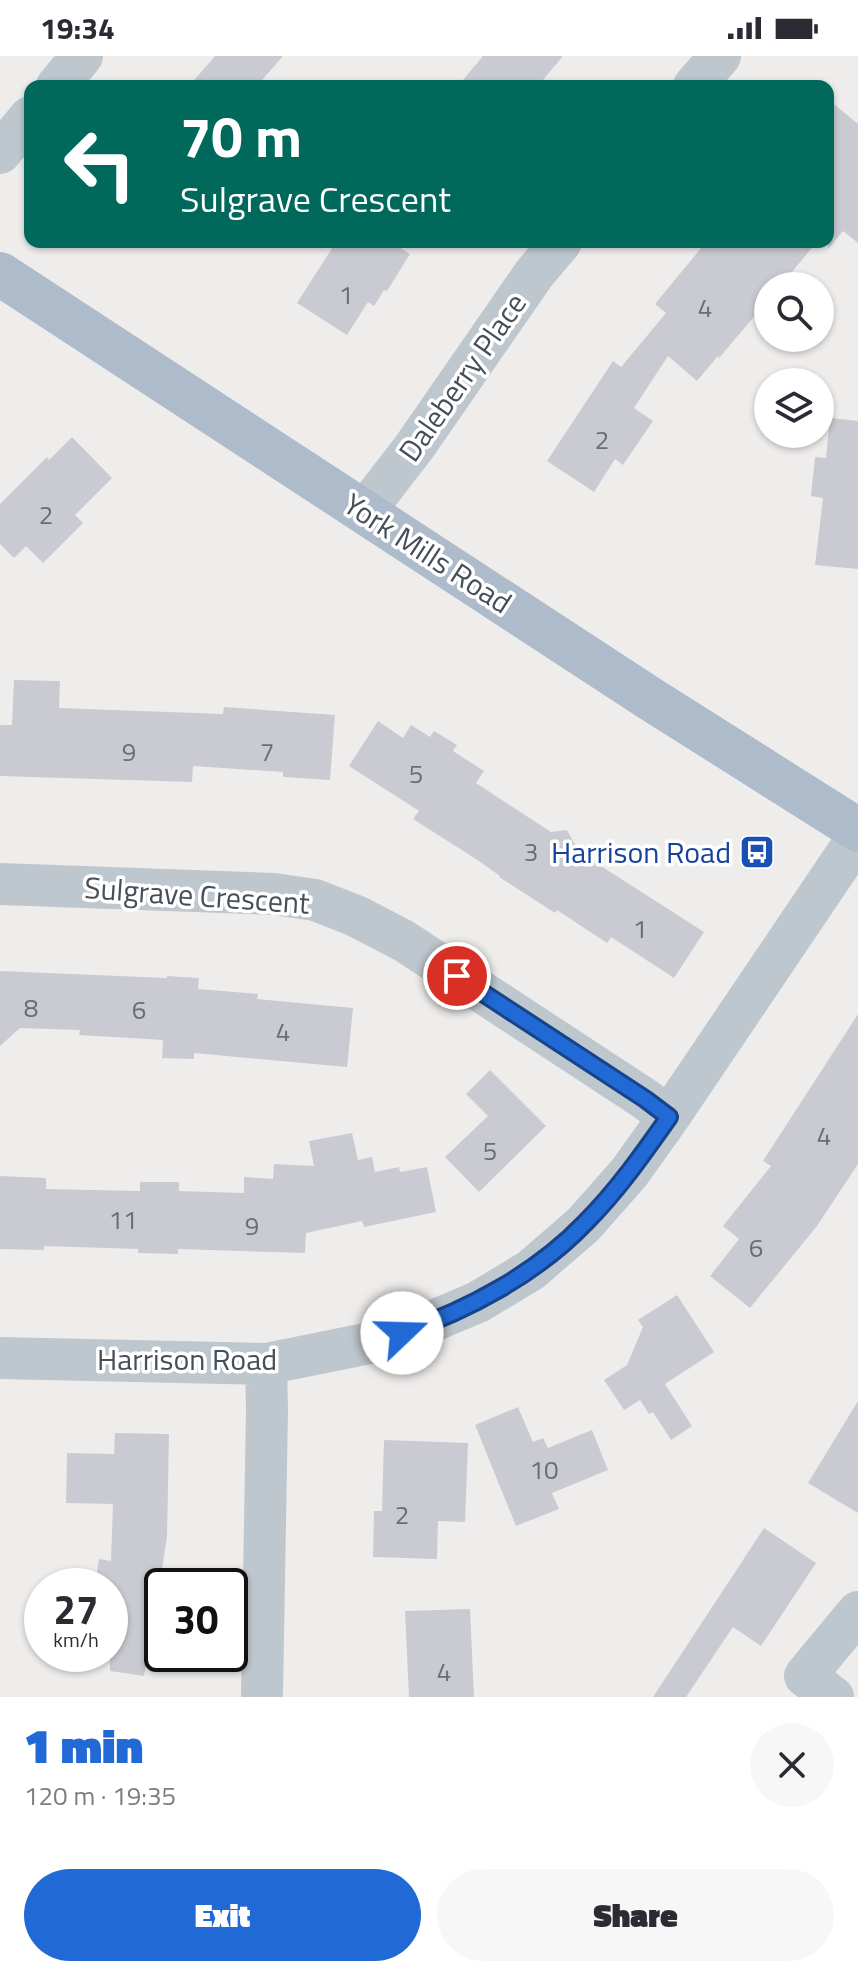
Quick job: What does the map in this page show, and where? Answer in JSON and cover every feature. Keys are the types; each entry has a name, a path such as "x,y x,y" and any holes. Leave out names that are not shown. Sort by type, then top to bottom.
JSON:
{"main road":[{"name":"York Mills Road","path":"0,274 649,698 858,830"}],"street":[{"path":"62,80 82,56"},
{"path":"699,80 720,56"},
{"path":"0,153 24,124"},
{"name":"Daleberry Place","path":"364,512 415,446 534,274 556,248"},
{"name":"Harrison Road","path":"0,1358 266,1364 375,1342 415,1328 478,1302 531,1270 583,1225 629,1173 858,837"},
{"name":"Sulgrave Crescent","path":"0,884 274,894 315,900 356,916 404,941 669,1117"},
{"path":"262,1694 266,1364"},
{"path":"833,1697 805,1676 858,1612"}],"building":[{"path":"215,56 283,56 262,80 194,80"},
{"path":"483,56 563,56 543,80 463,80"},
{"path":"834,104 858,124 858,243 843,231 834,242"},
{"path":"332,248 400,248 410,254 387,291 384,290 374,306 368,302 347,335 297,303"},
{"path":"701,248 812,248 792,272 754,272 754,317 697,381 668,356 634,408 653,421 623,465 615,459 594,492 547,461 613,361 621,367 666,313 655,304"},
{"path":"834,418 858,421 858,569 815,565 823,498 811,496 815,457 826,458 827,448 834,448"},
{"path":"72,437 112,478 75,515 83,523 43,563 26,546 14,558 0,544 0,504"},
{"path":"14,680 60,681 59,708 223,714 224,707 335,715 330,780 283,777 283,772 193,766 192,782 0,776 0,725 12,725"},
{"path":"378,721 403,738 411,725 430,737 434,731 457,745 453,751 484,771 476,783 551,832 567,830 578,850 590,859 704,932 674,978 611,937 607,943 499,877 413,819 419,811 349,766"},
{"path":"0,971 199,978 198,989 258,994 257,999 353,1008 347,1067 194,1053 194,1059 162,1058 163,1040 79,1035 80,1030 20,1028 0,1046"},
{"path":"858,1014 858,1164 817,1226 750,1308 710,1276 739,1239 723,1226 771,1166 763,1161"},
{"path":"490,1070 546,1126 479,1192 445,1157 488,1116 466,1094"},
{"path":"352,1133 358,1160 372,1157 375,1172 399,1167 400,1172 427,1167 436,1212 364,1227 362,1221 306,1233 305,1253 178,1249 178,1254 138,1253 138,1249 44,1246 44,1250 0,1249 0,1176 46,1178 46,1189 140,1191 140,1182 179,1182 179,1191 244,1193 244,1177 273,1179 274,1164 314,1166 309,1141"},
{"path":"677,1295 714,1352 665,1384 692,1426 671,1440 653,1412 649,1414 640,1400 624,1410 604,1380 627,1365 643,1327 638,1320"},
{"path":"858,1401 858,1513 808,1483"},
{"path":"518,1407 533,1442 543,1438 548,1448 592,1430 608,1470 552,1493 559,1509 516,1526 475,1425"},
{"path":"115,1433 169,1434 167,1537 162,1568 144,1568 144,1676 117,1672 128,1672 128,1568 98,1568 99,1559 111,1561 113,1504 66,1503 67,1453 114,1454"},
{"path":"384,1440 468,1443 465,1522 438,1521 437,1559 373,1557 374,1511 382,1511"},
{"path":"764,1528 816,1563 761,1646 733,1627 686,1697 653,1697"},
{"path":"470,1609 474,1697 409,1697 405,1611"}],"place":[{"name":"Harrison Road","path":"757,852"}],"route":[{"path":"402,1333 478,1302 531,1270 583,1225 629,1173 669,1117 457,976"}]}
